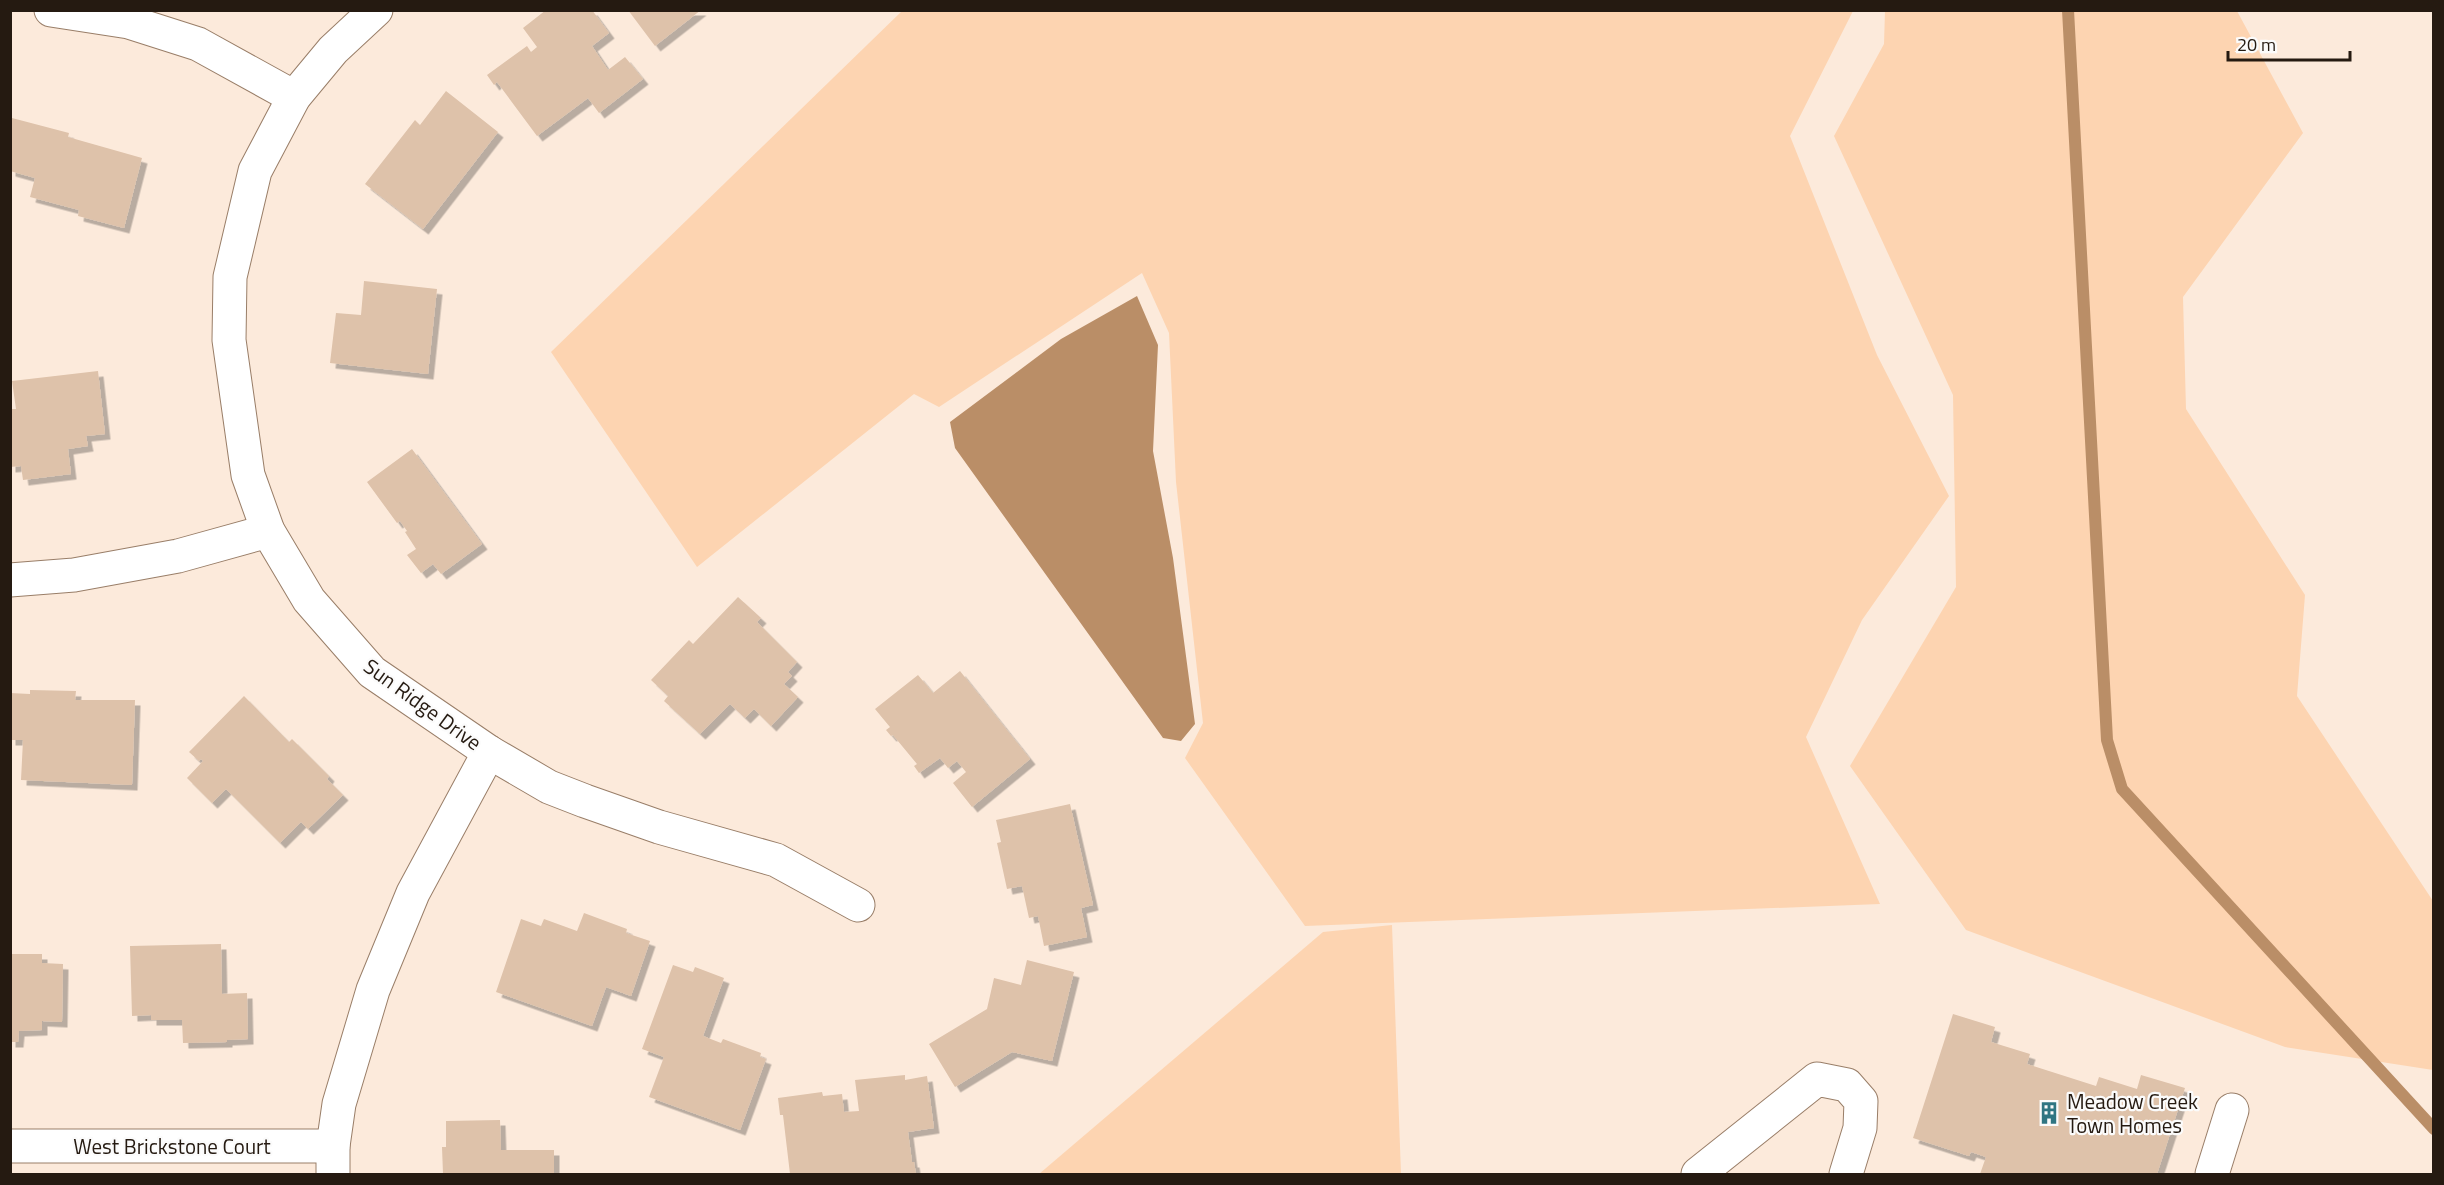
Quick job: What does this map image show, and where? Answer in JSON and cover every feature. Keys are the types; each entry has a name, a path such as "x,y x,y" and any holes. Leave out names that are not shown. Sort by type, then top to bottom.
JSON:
{"street":[{"path":"51,10 129,22 198,44 294,97"},
{"name":"Sun Ridge Drive","path":"376,10 333,50 294,97 255,171 230,277 229,340 248,475 268,531 309,600 372,672 489,752 549,787 585,801 659,827 776,860 858,905"},
{"path":"10,580 74,575 178,556 268,531"},
{"path":"333,1160 339,1104 373,990 413,893 489,752"},
{"path":"1698,1174 1816,1079 1847,1085 1861,1101 1860,1128 1846,1174"},
{"path":"2212,1174 2232,1110"},
{"name":"West Brickstone Court","path":"10,1146 333,1160"}],"shaded area":[{"path":"902,11 1853,11 1790,136 1877,355 1949,496 1862,620 1806,737 1880,904 1305,926 1185,758 1203,723 1176,482 1169,333 1142,273 939,407 914,394 697,567 551,352"},
{"path":"1885,11 2237,11 2303,133 2183,297 2186,409 2305,595 2297,696 2433,901 2433,1070 2285,1047 1966,930 1850,766 1956,587 1953,395 1834,136 1884,44"},
{"path":"1137,296 1158,345 1153,451 1173,558 1195,724 1181,741 1163,738 955,448 950,422 1061,339"},
{"path":"1392,925 1401,1174 1039,1174 1323,932"}],"building":[{"path":"546,10 592,10 609,33 592,46 608,70 625,57 643,79 599,113 588,98 537,136 497,82 494,85 487,75 527,46 531,52 537,47 523,28"},
{"path":"628,10 701,10 655,46"},
{"path":"446,91 498,132 423,229 365,184 415,120 420,125"},
{"path":"12,118 69,133 68,137 142,158 124,228 78,216 79,210 30,197 35,178 10,171"},
{"path":"364,281 437,289 428,374 330,363 336,313 361,315"},
{"path":"98,371 105,434 86,436 88,446 68,449 71,474 23,480 21,466 10,467 10,409 16,409 12,381"},
{"path":"412,449 482,544 441,574 433,564 421,573 407,555 416,549 405,532 407,531 400,521 397,523 367,482"},
{"path":"738,597 761,618 757,622 797,662 788,672 792,676 784,684 798,697 771,726 754,709 745,718 730,704 700,734 664,701 668,696 651,680 689,640 693,644"},
{"path":"960,671 1030,759 972,807 953,783 966,772 957,761 948,768 940,758 919,773 914,766 917,764 893,735 891,736 886,730 890,727 875,709 918,675 933,693"},
{"path":"30,690 76,691 75,700 135,700 132,785 21,780 23,740 10,740 10,693 30,694"},
{"path":"244,696 289,742 292,739 329,776 327,779 343,795 308,829 301,822 280,843 226,789 212,803 187,778 203,761 201,759 199,761 189,752"},
{"path":"1070,804 1093,905 1081,908 1087,937 1044,946 1038,916 1029,918 1022,886 1007,889 997,843 1001,842 996,820"},
{"path":"584,913 627,929 626,933 650,941 631,996 606,987 592,1026 496,992 521,919 541,926 544,919 577,931"},
{"path":"221,944 222,994 247,993 248,1039 183,1043 182,1020 151,1020 151,1015 132,1016 130,946"},
{"path":"11,954 42,954 42,963 63,964 62,1022 42,1021 42,1030 19,1031 18,1042 10,1042"},
{"path":"1027,960 1074,972 1052,1061 1012,1052 955,1087 929,1044 987,1009 994,978 1021,985"},
{"path":"673,965 693,972 695,967 724,978 703,1036 721,1043 723,1039 761,1053 760,1057 766,1059 740,1130 649,1097 664,1057 642,1049"},
{"name":"Meadow Creek Town Homes","path":"1953,1014 1995,1027 1991,1042 2030,1054 2027,1064 2096,1086 2099,1077 2137,1089 2141,1075 2185,1088 2157,1174 1980,1174 1986,1157 1971,1152 1969,1156 1913,1138"},
{"path":"905,1075 905,1080 927,1076 934,1128 908,1132 916,1174 790,1174 783,1115 780,1115 778,1098 822,1092 823,1096 842,1094 844,1112 859,1111 855,1080"},
{"path":"500,1120 501,1150 554,1150 554,1174 443,1174 442,1147 446,1147 446,1121"}],"waterway":[{"path":"2068,10 2107,740 2122,789 2434,1129"}],"place":[{"name":"Meadow Creek Town Homes","path":"2049,1113"}]}
